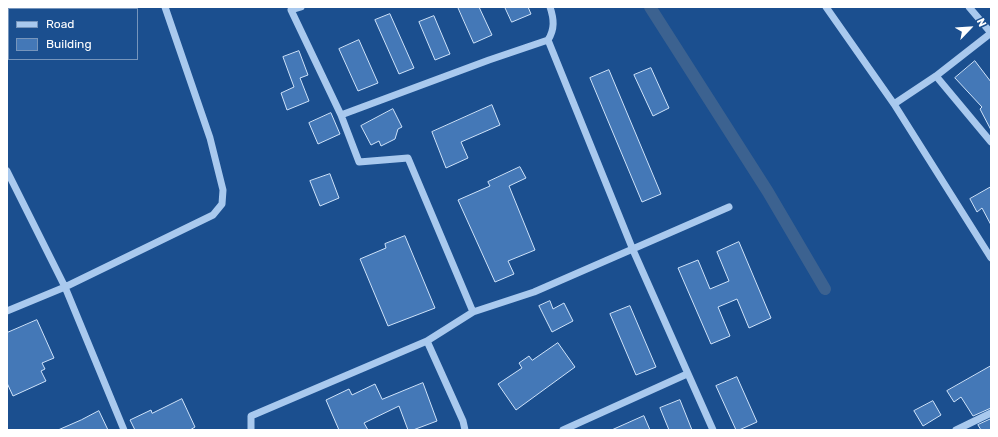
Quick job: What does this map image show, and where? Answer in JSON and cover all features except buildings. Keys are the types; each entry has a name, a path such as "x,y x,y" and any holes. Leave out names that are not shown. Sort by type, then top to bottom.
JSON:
{"street":[{"path":"7,311 65,287 213,215 222,204 223,190 210,138 165,7"},
{"path":"301,7 291,10 341,115 359,162 408,158 473,312"},
{"path":"341,115 489,60 548,40 552,33 554,19 550,7"},
{"path":"826,7 894,104 991,258"},
{"path":"894,104 936,76 991,33 969,7"},
{"path":"548,40 633,250 713,430"},
{"path":"936,76 991,142"},
{"path":"7,170 65,287 124,430"},
{"path":"251,430 251,416 427,341 473,312 534,292 729,207"},
{"path":"427,341 463,421 464,430"},
{"path":"563,430 687,374"},
{"path":"956,430 991,413"}],"waterway":[{"path":"650,7 768,192 825,289"}]}
